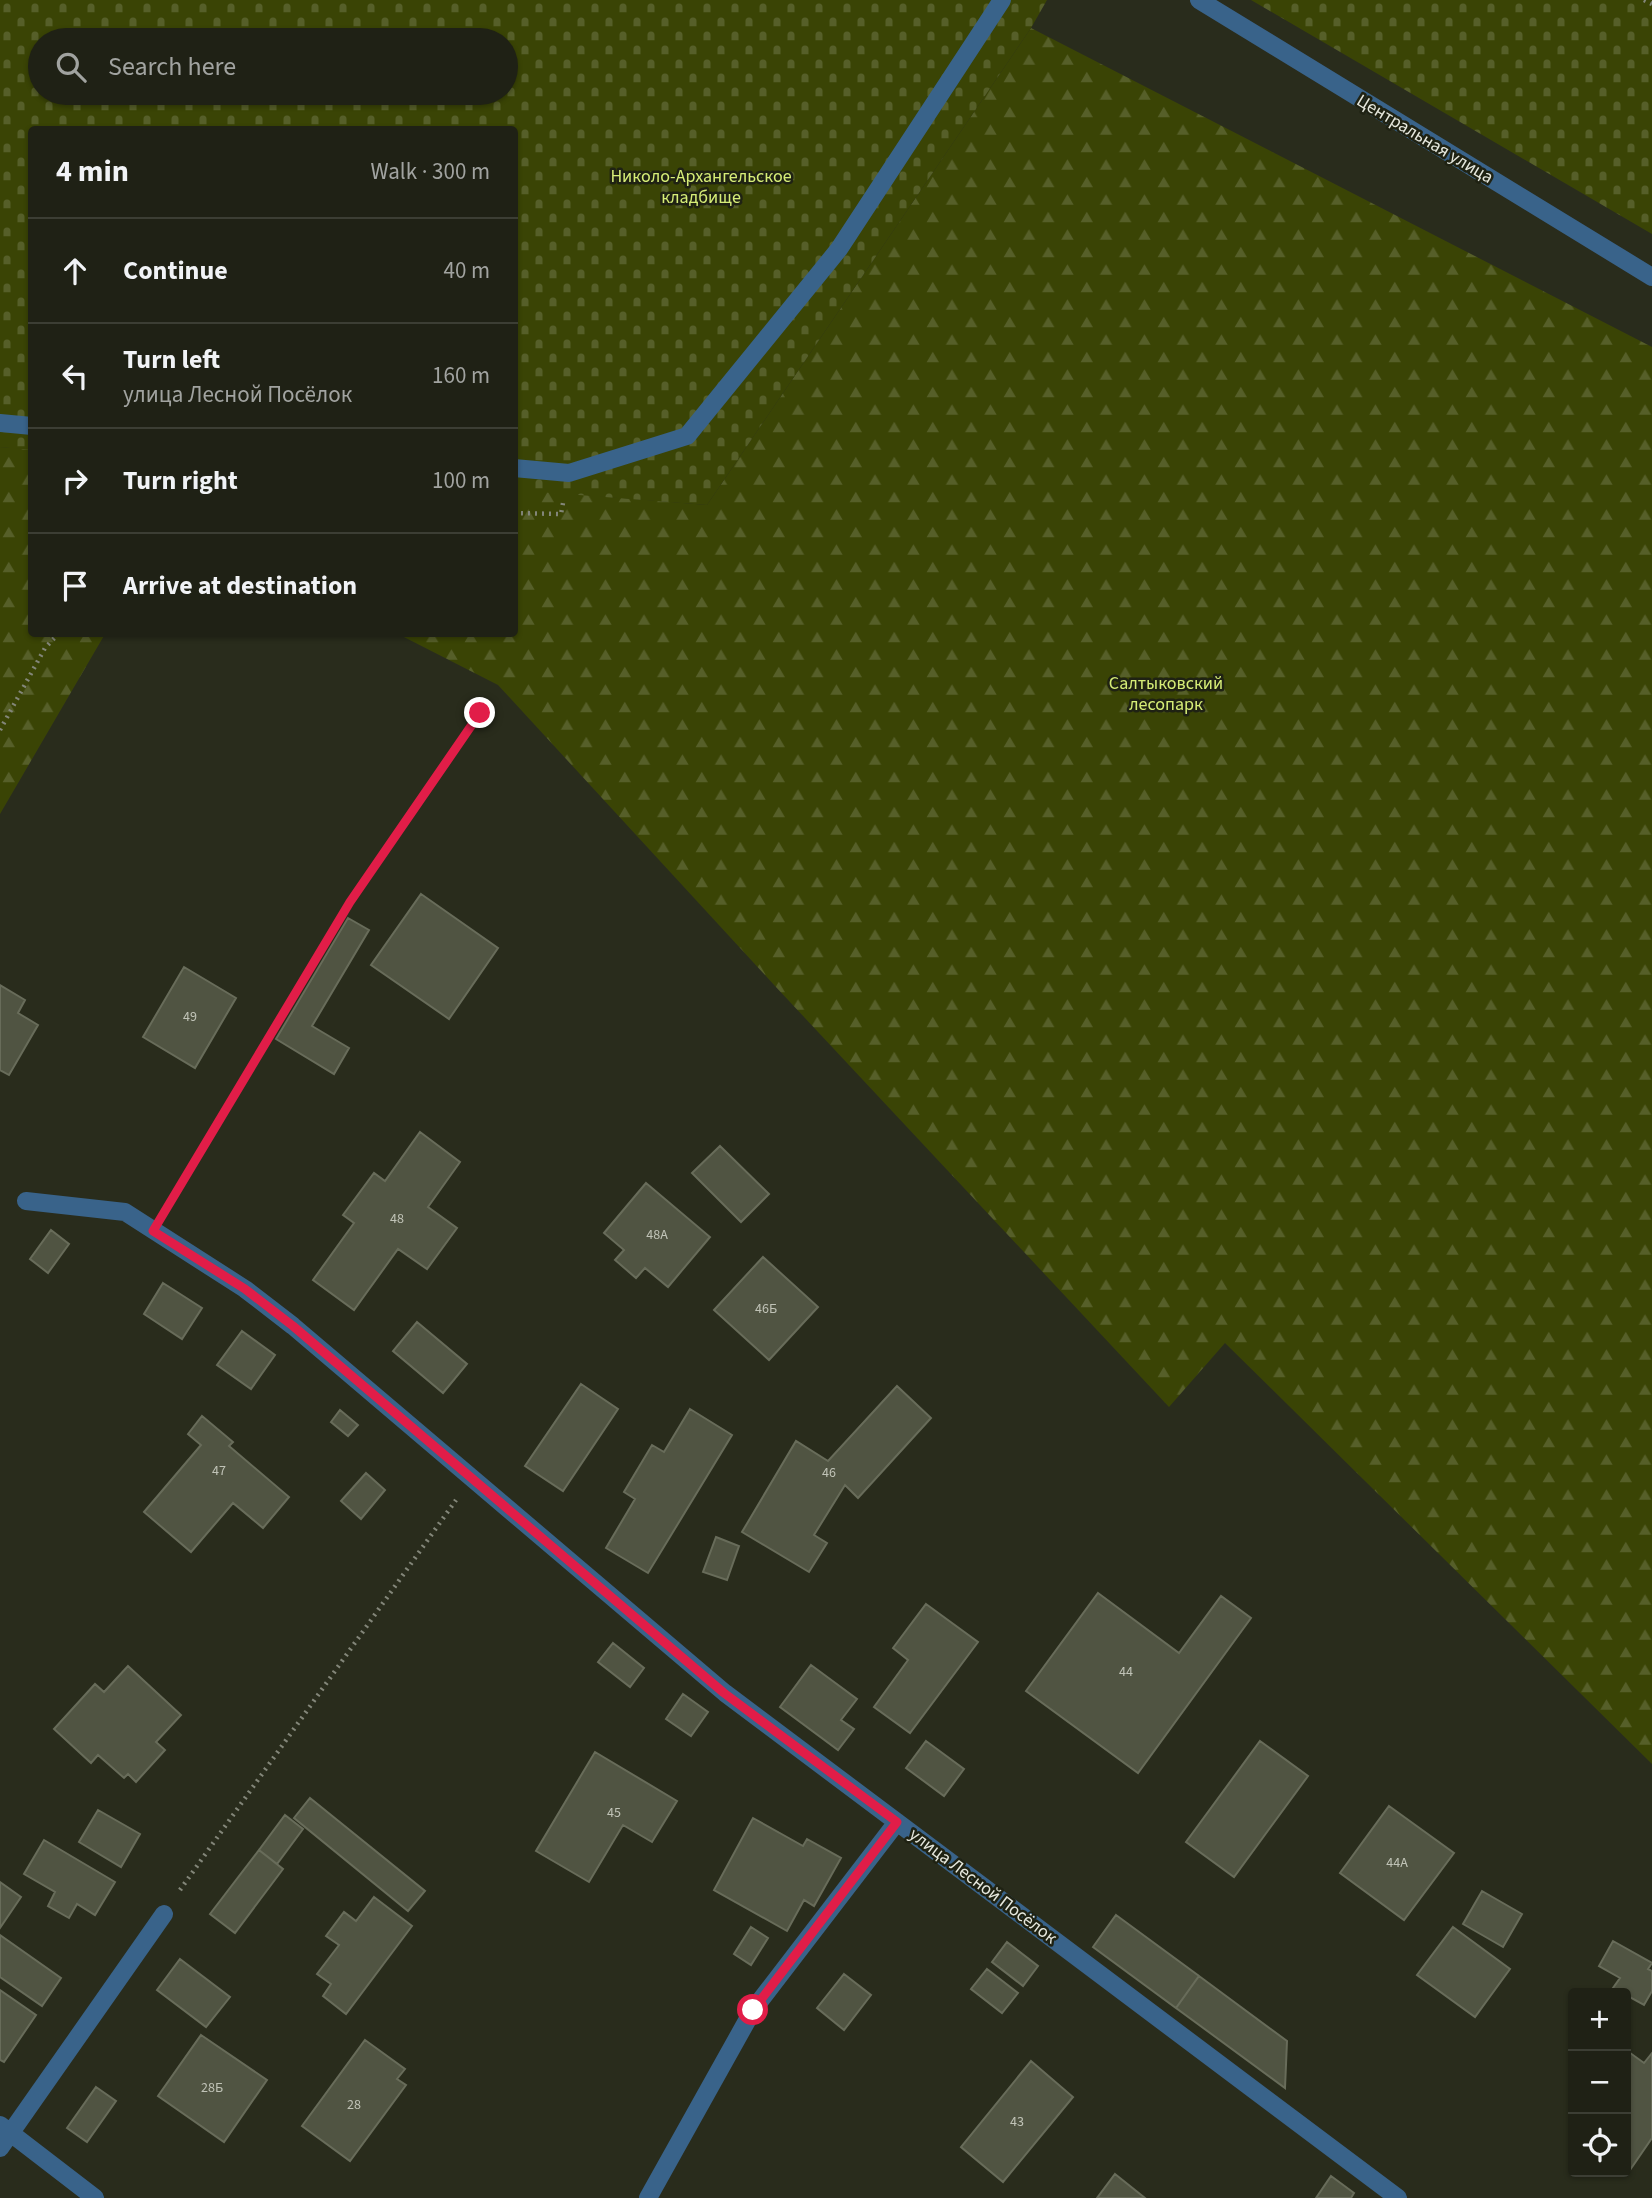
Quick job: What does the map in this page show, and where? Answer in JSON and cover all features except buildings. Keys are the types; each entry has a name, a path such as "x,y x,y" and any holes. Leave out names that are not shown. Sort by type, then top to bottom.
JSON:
{"street":[{"path":"518,468 569,473 687,436 839,248 1002,0"},
{"name":"Центральная улица","path":"1199,0 1652,277"},
{"path":"0,423 28,426"},
{"name":"улица Лесной Посёлок","path":"26,1201 125,1212 245,1289 293,1326 724,1693 1398,2198"},
{"path":"648,2198 753,2010 897,1822"},
{"path":"0,2148 6,2129 164,1914"},
{"path":"6,2129 95,2198"}],"path":[{"path":"1644,0 1652,4"},
{"path":"0,730 56,637"},
{"path":"153,1231 350,902 480,713"},
{"path":"164,1914 471,1478"}],"green space":[{"name":"Николо-Архангельское кладбище","path":"0,0 1047,0 1031,28 707,505 518,490 518,126 28,126 28,450 0,447"},
{"path":"1251,0 1652,0 1652,234"},
{"name":"Салтыковский лесопарк","path":"1031,28 1652,347 1652,1764 1225,1343 1169,1407 498,685 404,637 518,637 518,489 707,505"},
{"path":"0,447 28,449 28,637 103,637 0,814"}],"route":[{"path":"480,713 350,902 153,1231 245,1289 293,1326 724,1693 897,1822 753,2010"}]}
